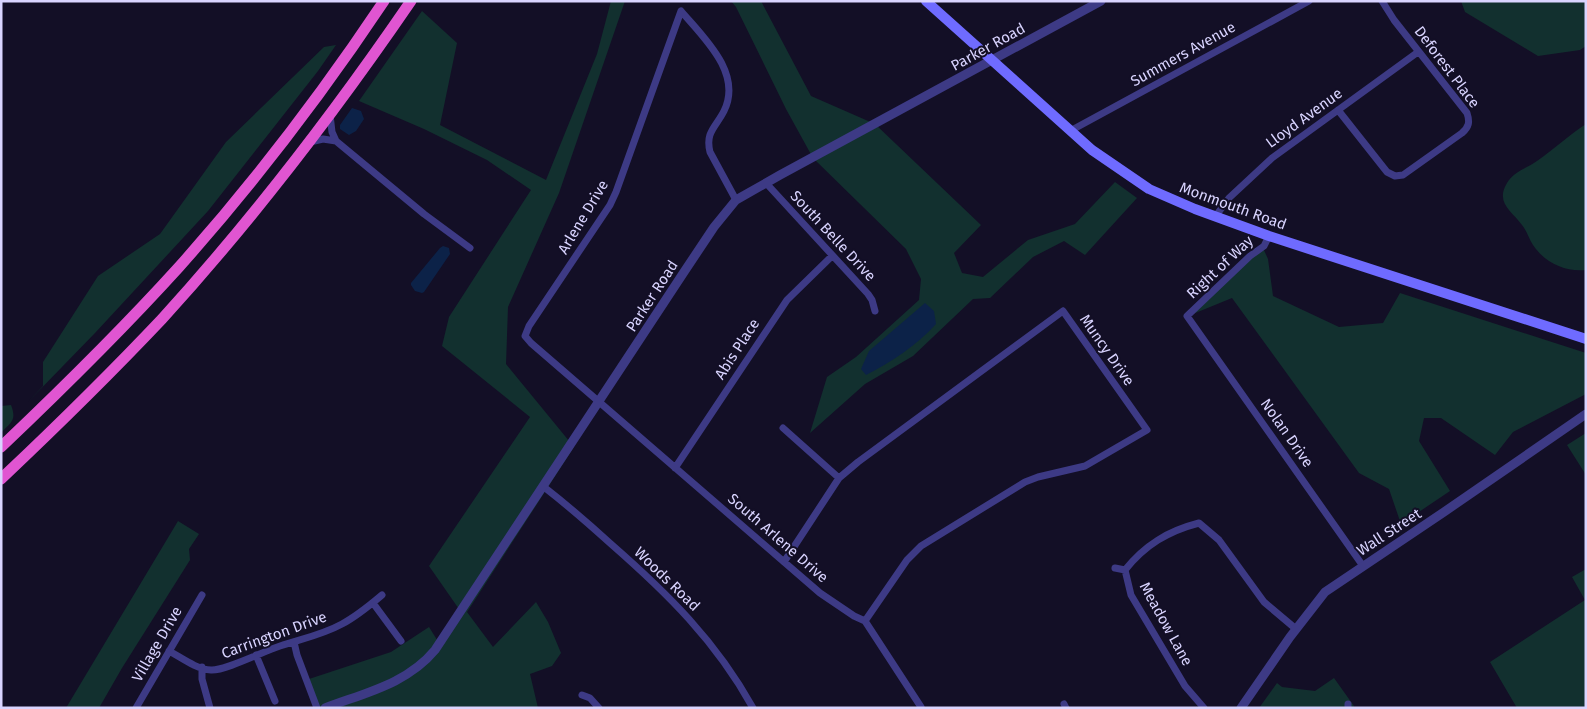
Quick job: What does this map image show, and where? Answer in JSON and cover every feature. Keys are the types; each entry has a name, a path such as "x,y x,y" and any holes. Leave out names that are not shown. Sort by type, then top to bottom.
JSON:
{"highway":[{"path":"1,447 74,377 179,266 244,190 311,105 384,1"},
{"path":"1,479 162,318 229,243 310,142 362,73 412,1"}],"main road":[{"name":"Monmouth Road","path":"926,1 1070,131 1105,160 1149,189 1169,199 1269,236 1586,339"}],"street":[{"name":"Parker Road","path":"329,707 395,682 416,669 430,656 544,487 714,227 736,200 1101,1"},
{"name":"Summers Avenue","path":"1070,131 1309,1"},
{"name":"Deforest Place","path":"1338,110 1387,172 1395,176 1403,175 1462,133 1468,126 1467,113 1418,52 1382,1"},
{"name":"Arlene Drive","path":"599,401 531,343 526,338 526,332 610,205 681,11 715,52 728,78 729,91 724,112 711,131 708,144 710,152 736,200"},
{"name":"Lloyd Avenue","path":"1215,216 1229,198 1288,146 1418,52"},
{"path":"330,115 332,132 336,141 430,218 470,248"},
{"path":"310,142 323,139 336,141"},
{"name":"South Belle Drive","path":"766,184 868,294 875,311"},
{"name":"Right of Way","path":"1187,316 1250,256 1264,246 1269,236"},
{"name":"Abis Place","path":"676,468 783,305 832,256"},
{"path":"1063,311 1064,302"},
{"name":"Muncy Drive","path":"784,562 839,478 1063,311 1150,430 1085,466 1038,476 1025,482 921,546 906,560 865,621"},
{"name":"Nolan Drive","path":"1187,316 1363,566"},
{"name":"South Arlene Drive","path":"599,401 820,593 854,616 865,621 922,708"},
{"name":"Wall Street","path":"1240,708 1325,592 1586,414"},
{"path":"783,428 839,478"},
{"name":"Woods Road","path":"544,487 677,604 718,655 753,708"},
{"name":"Meadow Lane","path":"1204,708 1185,686 1131,595 1125,570 1136,556 1176,530 1200,519 1219,540 1264,602 1296,630"},
{"path":"1115,568 1125,570"},
{"name":"Village Drive","path":"136,708 202,595"},
{"name":"Carrington Drive","path":"202,668 213,670 308,638 361,614 382,595"},
{"path":"373,603 401,641"},
{"path":"294,642 317,708"},
{"path":"169,650 202,668 202,679 210,708"},
{"path":"256,655 275,701"},
{"path":"582,695 590,698 599,708"}],"green space":[{"path":"611,1 625,1 559,193 508,307 506,364 574,447 467,612 493,647 536,602 548,622 561,653 552,666 530,674 538,708 316,708 306,680 391,652 429,627 439,643 461,612 429,566 530,417 442,346 449,317 531,190 487,160 424,129 359,101 422,11 457,43 440,125 546,180 597,54"},
{"path":"731,1 761,1 811,96 875,124 981,225 954,253 962,273 983,277 1028,240 1075,224 1115,182 1137,198 1085,255 1064,241 1033,257 990,298 973,299 913,356 865,384 810,433 827,377 856,357 919,300 921,279 906,249 813,158 786,109 736,7"},
{"path":"1461,1 1586,1 1586,46 1580,50 1538,56 1465,12"},
{"path":"336,45 318,71 208,211 28,402 43,386 43,362 98,276 160,234 226,142 324,47"},
{"path":"1586,124 1586,270 1578,270 1563,268 1543,257 1533,245 1524,227 1506,206 1503,196 1507,183 1513,176 1537,161"},
{"path":"1263,248 1268,259 1273,296 1339,327 1383,323 1400,293 1586,353 1586,394 1513,432 1495,455 1441,418 1424,418 1419,441 1450,491 1401,524 1389,489 1359,473 1232,298 1188,316"},
{"path":"11,405 13,410 12,421 1,433 1,406"},
{"path":"1586,433 1586,475 1567,445"},
{"path":"178,521 199,534 189,549 190,560 99,708 66,708"},
{"path":"1586,569 1586,708 1517,708 1490,662 1585,600 1572,577"},
{"path":"1334,678 1354,706 1353,708 1259,708 1277,683 1282,687 1315,691"}],"water":[{"path":"352,108 361,111 364,119 356,131 349,135 340,129 340,125"},
{"path":"443,246 449,248 450,254 424,292 415,291 411,283"},
{"path":"925,303 934,311 936,324 904,352 866,375 861,369 869,351"}]}
